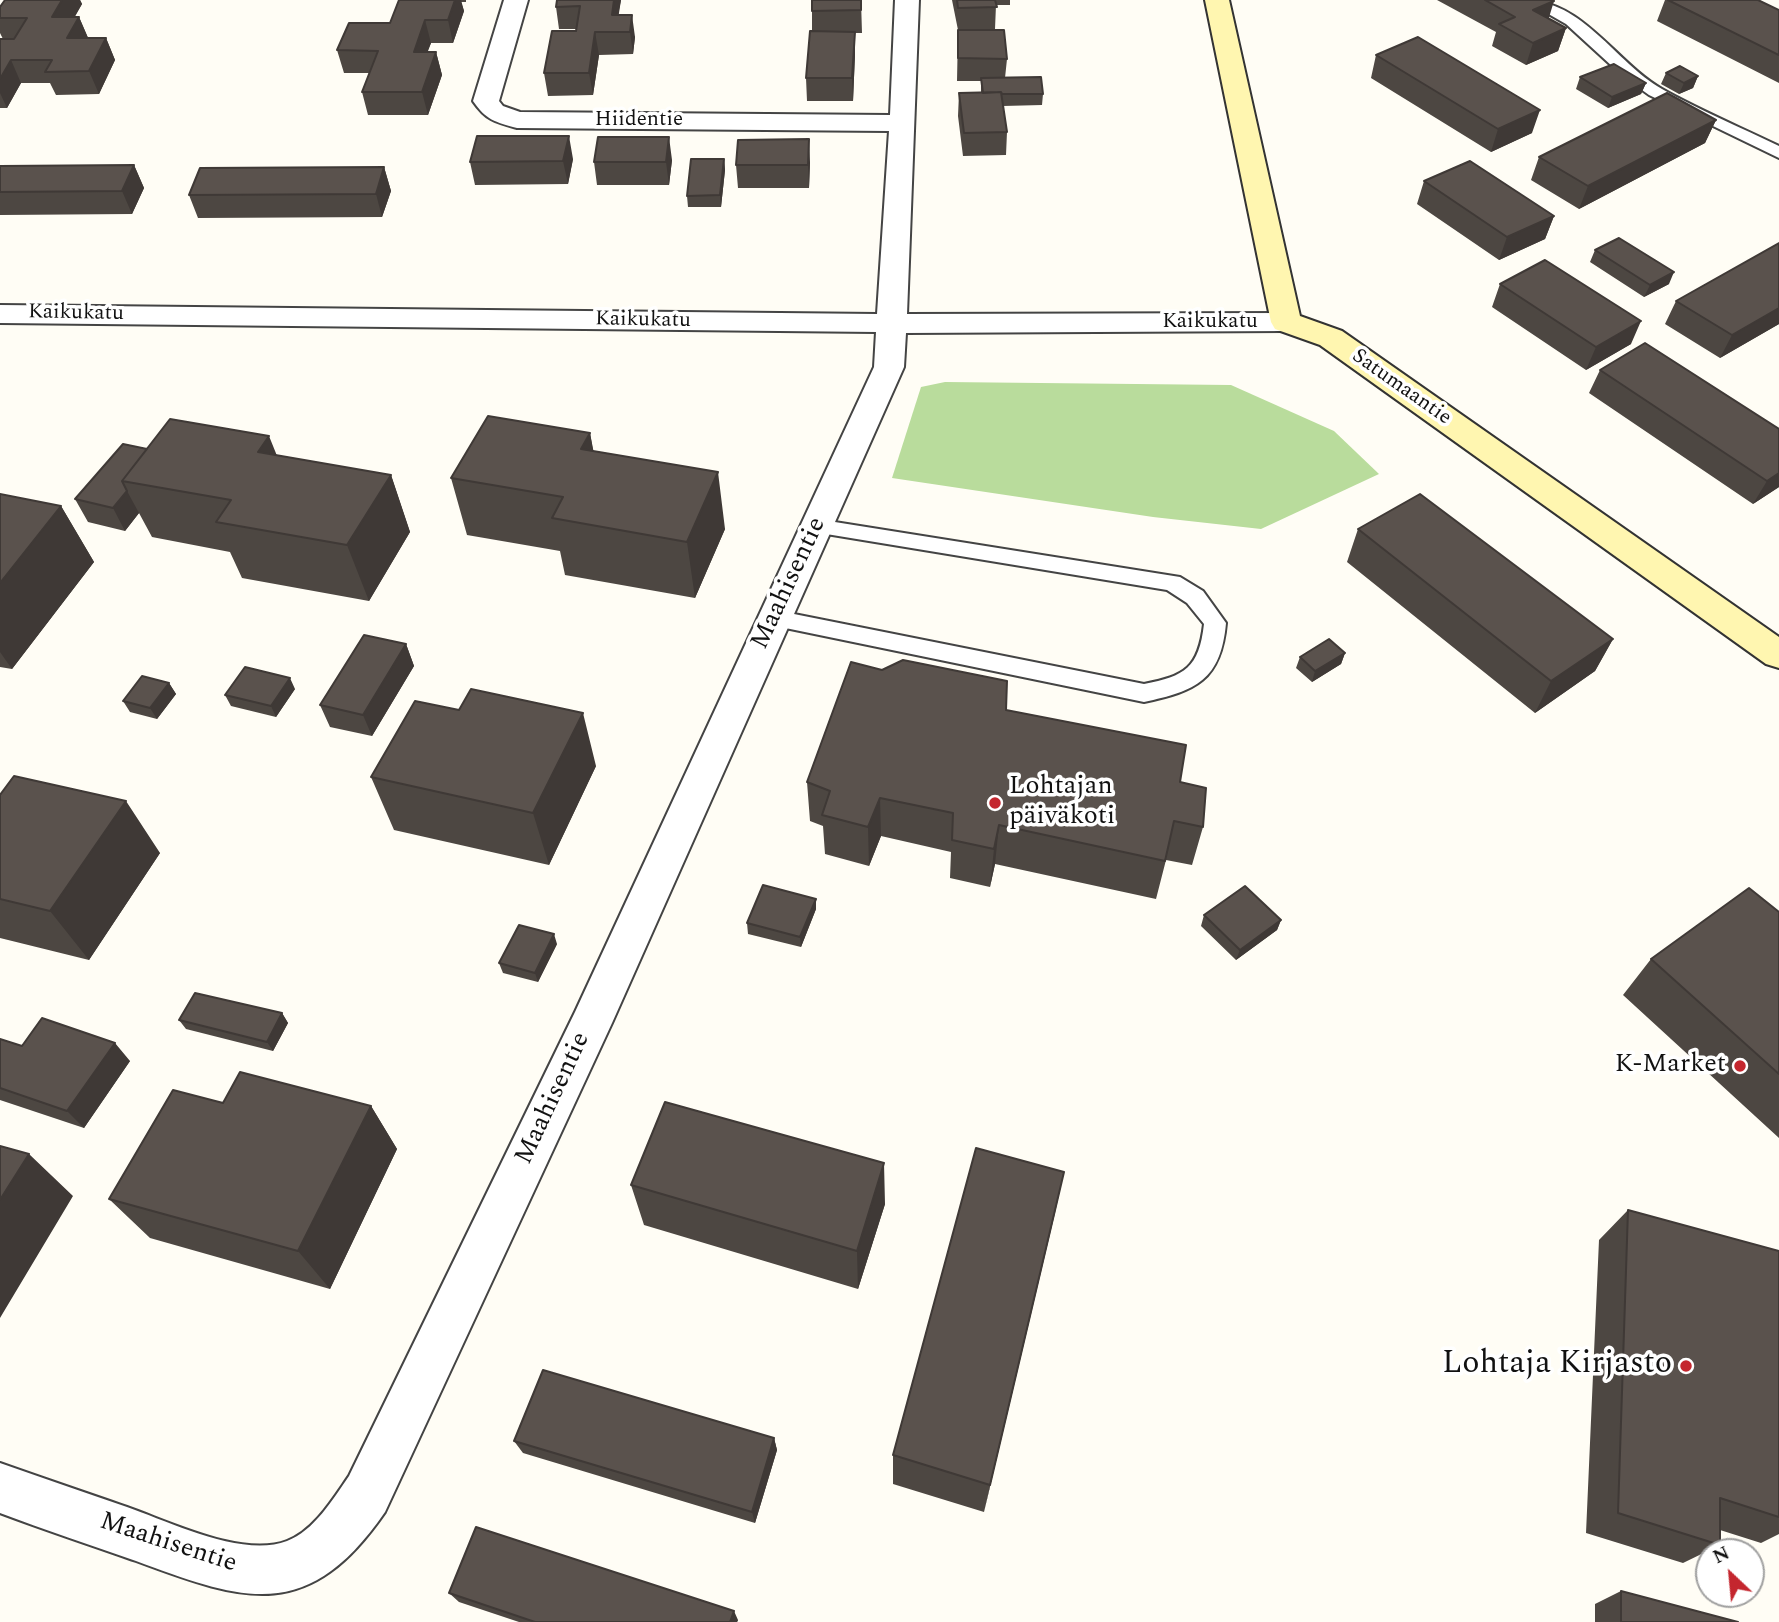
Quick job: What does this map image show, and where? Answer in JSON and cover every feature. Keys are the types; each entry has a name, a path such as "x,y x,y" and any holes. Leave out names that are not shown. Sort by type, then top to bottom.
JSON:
{"street":[{"name":"Hiidentie","path":"516,0 486,101 494,112 517,120 903,123"},
{"name":"Maahisentie","path":"0,1488 201,1559 250,1570 281,1569 316,1555 340,1535 367,1494 573,1060 888,367 903,123 906,0"},
{"path":"1217,0 1286,322"},
{"name":"Kaikukatu","path":"0,314 892,323 1286,322"},
{"name":"Satumaantie","path":"1286,322 1331,338 1779,655"}],"lane":[{"path":"1532,0 1572,21 1630,74 1655,92 1779,153"},
{"path":"774,618 1144,693 1177,687 1204,669 1214,647 1215,624 1195,597 1172,583 816,526"}],"green space":[{"path":"945,382 1231,385 1334,431 1379,474 1261,529 1153,517 892,478 921,387"}],"building":[{"path":"5,0 62,0 52,17 79,17 67,38 106,38 89,71 45,72 52,60 11,60 0,79 0,39 14,39 27,18 0,18 0,7"},
{"path":"399,0 455,0 448,20 425,20 414,52 436,52 422,92 362,92 378,51 337,50 349,23 390,23"},
{"path":"557,0 614,0 612,15 632,15 630,32 595,32 589,73 544,73 552,31 576,31 580,6 556,7"},
{"path":"812,0 861,0 861,10 812,11"},
{"path":"957,0 995,0 997,7 958,8"},
{"path":"1485,0 1552,0 1554,1 1533,10 1566,28 1533,43 1499,24 1515,17"},
{"path":"1668,0 1758,0 1779,10 1779,55"},
{"path":"958,30 1004,30 1007,59 958,58"},
{"path":"810,31 855,32 852,78 806,78"},
{"path":"1418,37 1540,110 1498,129 1376,55"},
{"path":"1614,64 1646,83 1612,97 1580,77"},
{"path":"1680,66 1698,76 1684,83 1666,73"},
{"path":"1041,77 1043,94 983,93 981,78"},
{"path":"1001,92 1007,132 964,133 959,93"},
{"path":"1667,93 1716,120 1588,186 1539,157"},
{"path":"477,136 569,136 563,161 470,162"},
{"path":"598,137 669,137 666,162 594,162"},
{"path":"809,139 808,165 736,165 738,140"},
{"path":"691,159 724,159 720,195 687,196"},
{"path":"1470,161 1554,216 1507,237 1424,181"},
{"path":"134,165 122,191 0,192 0,166"},
{"path":"384,167 376,194 189,195 200,168"},
{"path":"1619,238 1674,272 1650,285 1595,250"},
{"path":"1779,243 1779,308 1732,335 1676,301"},
{"path":"1545,260 1641,321 1596,347 1500,284"},
{"path":"1645,343 1779,429 1779,473 1767,481 1600,370"},
{"path":"488,416 590,433 581,449 718,472 687,542 552,518 563,497 451,478"},
{"path":"170,419 269,436 258,452 391,475 347,545 216,522 231,500 122,481"},
{"path":"123,444 147,449 122,481 127,491 113,508 75,499"},
{"path":"0,494 61,506 0,583"},
{"path":"1420,494 1613,639 1551,681 1358,529"},
{"path":"364,635 406,644 363,715 320,705"},
{"path":"1329,639 1345,653 1315,671 1300,657"},
{"name":"Lohtajan päiväkoti","path":"903,660 1007,681 1006,710 1186,745 1180,782 1206,788 1203,827 1174,821 1165,861 999,825 994,849 952,840 953,813 880,798 868,827 822,815 830,791 807,782 851,662 882,670"},
{"path":"245,667 290,678 271,706 225,695"},
{"path":"142,676 169,683 150,708 123,701"},
{"path":"471,689 583,713 533,813 371,777 415,701 459,710"},
{"path":"14,776 126,801 50,911 0,899 0,795"},
{"path":"763,885 816,899 800,937 747,923"},
{"path":"1245,886 1281,920 1240,950 1204,915"},
{"path":"1749,888 1779,912 1779,1074 1651,959"},
{"path":"519,925 554,934 535,973 499,963"},
{"path":"195,993 282,1013 267,1042 179,1020"},
{"path":"42,1018 115,1043 67,1111 0,1088 0,1039 22,1046"},
{"path":"240,1072 371,1106 298,1251 109,1199 173,1090 223,1103"},
{"path":"665,1102 884,1163 857,1251 631,1185"},
{"path":"0,1146 29,1154 0,1200"},
{"path":"976,1148 1064,1172 990,1485 893,1455"},
{"name":"Lohtaja Kirjasto","path":"1628,1210 1779,1251 1779,1517 1720,1498 1720,1538 1698,1538 1618,1513"},
{"path":"543,1370 774,1438 752,1512 514,1441"},
{"path":"476,1527 734,1611 730,1622 535,1622 449,1593"},
{"path":"1621,1591 1738,1622 1621,1622"}],"place":[{"name":"Lohtajan päiväkoti","path":"995,803"},
{"name":"K-Market","path":"1740,1066"},
{"name":"Lohtaja Kirjasto","path":"1686,1366"}]}
